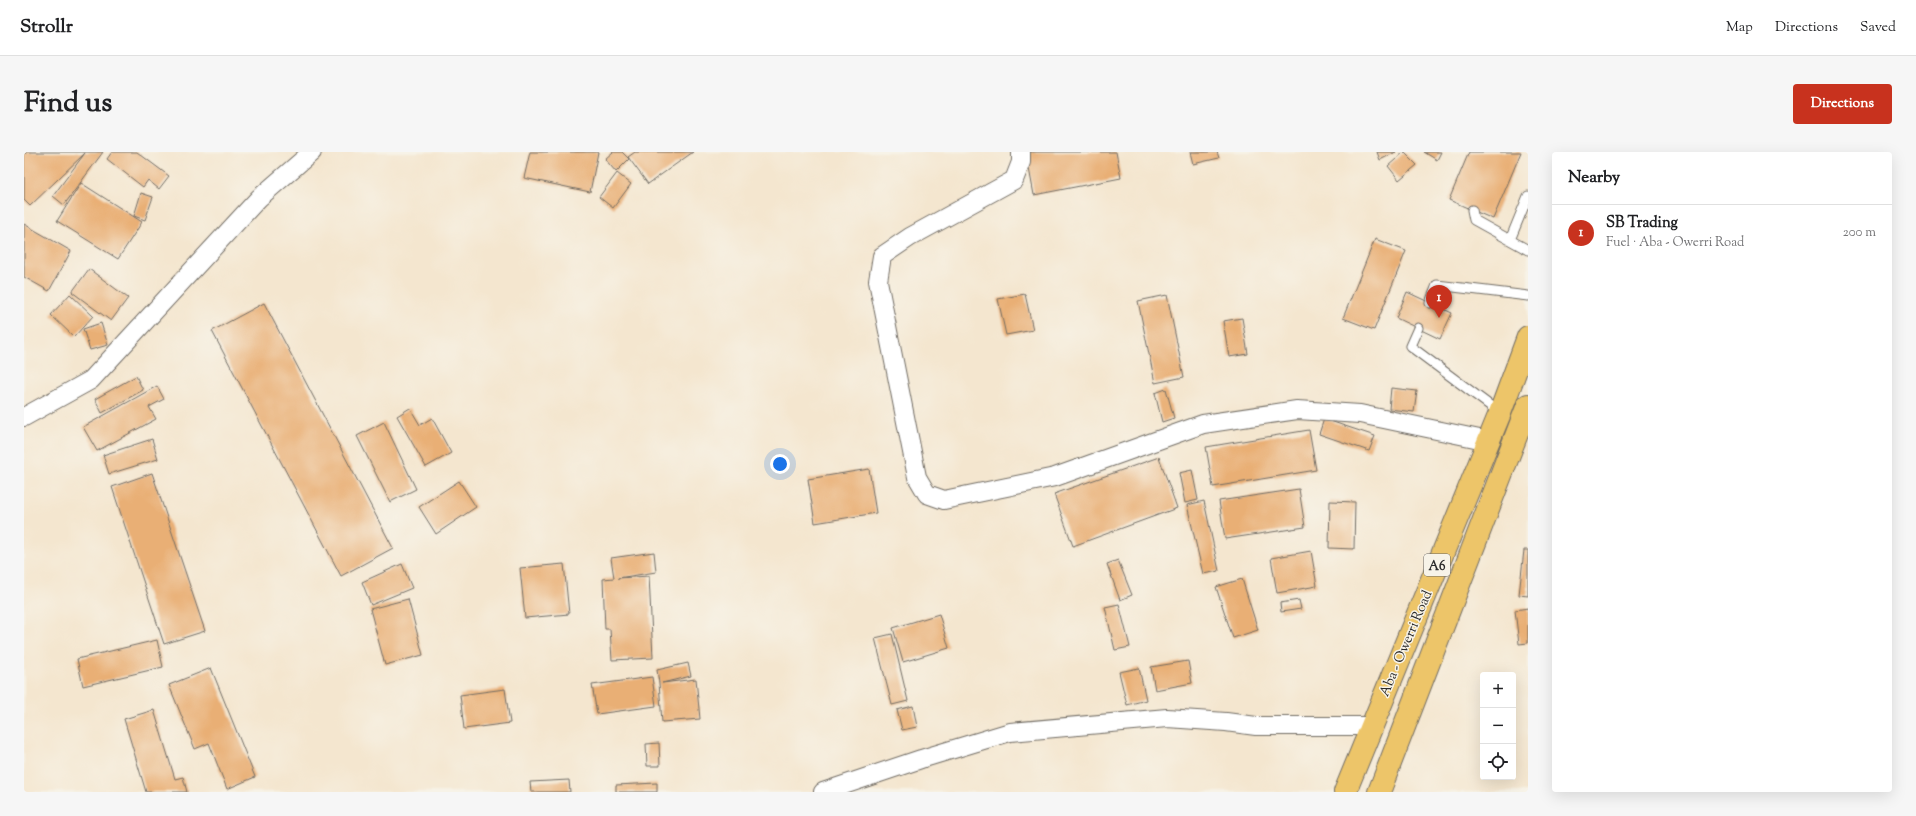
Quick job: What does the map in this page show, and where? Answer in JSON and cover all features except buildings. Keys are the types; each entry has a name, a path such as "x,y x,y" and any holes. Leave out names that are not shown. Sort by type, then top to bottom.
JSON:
{"highway":[{"name":"Aba - Owerri Road","path":"1345,792 1370,726 1489,441 1528,337"},
{"name":"Aba - Owerri Road","path":"1379,792 1528,405"}],"street":[{"path":"24,417 91,380 259,198 312,152"},
{"path":"1021,152 1021,162 1014,180 910,237 882,256 878,280 917,477 927,494 944,500 1055,477 1203,424 1297,410 1360,414 1489,441"},
{"path":"823,792 921,759 1010,732 1167,718 1226,722 1256,726 1370,726"}],"lane":[{"path":"1510,240 1528,196"},
{"path":"1472,210 1474,220 1528,250"},
{"path":"1430,302 1437,285 1528,296"},
{"path":"1418,328 1410,346 1500,413"}],"place":[{"name":"SB Trading","path":"1439,318"}]}
